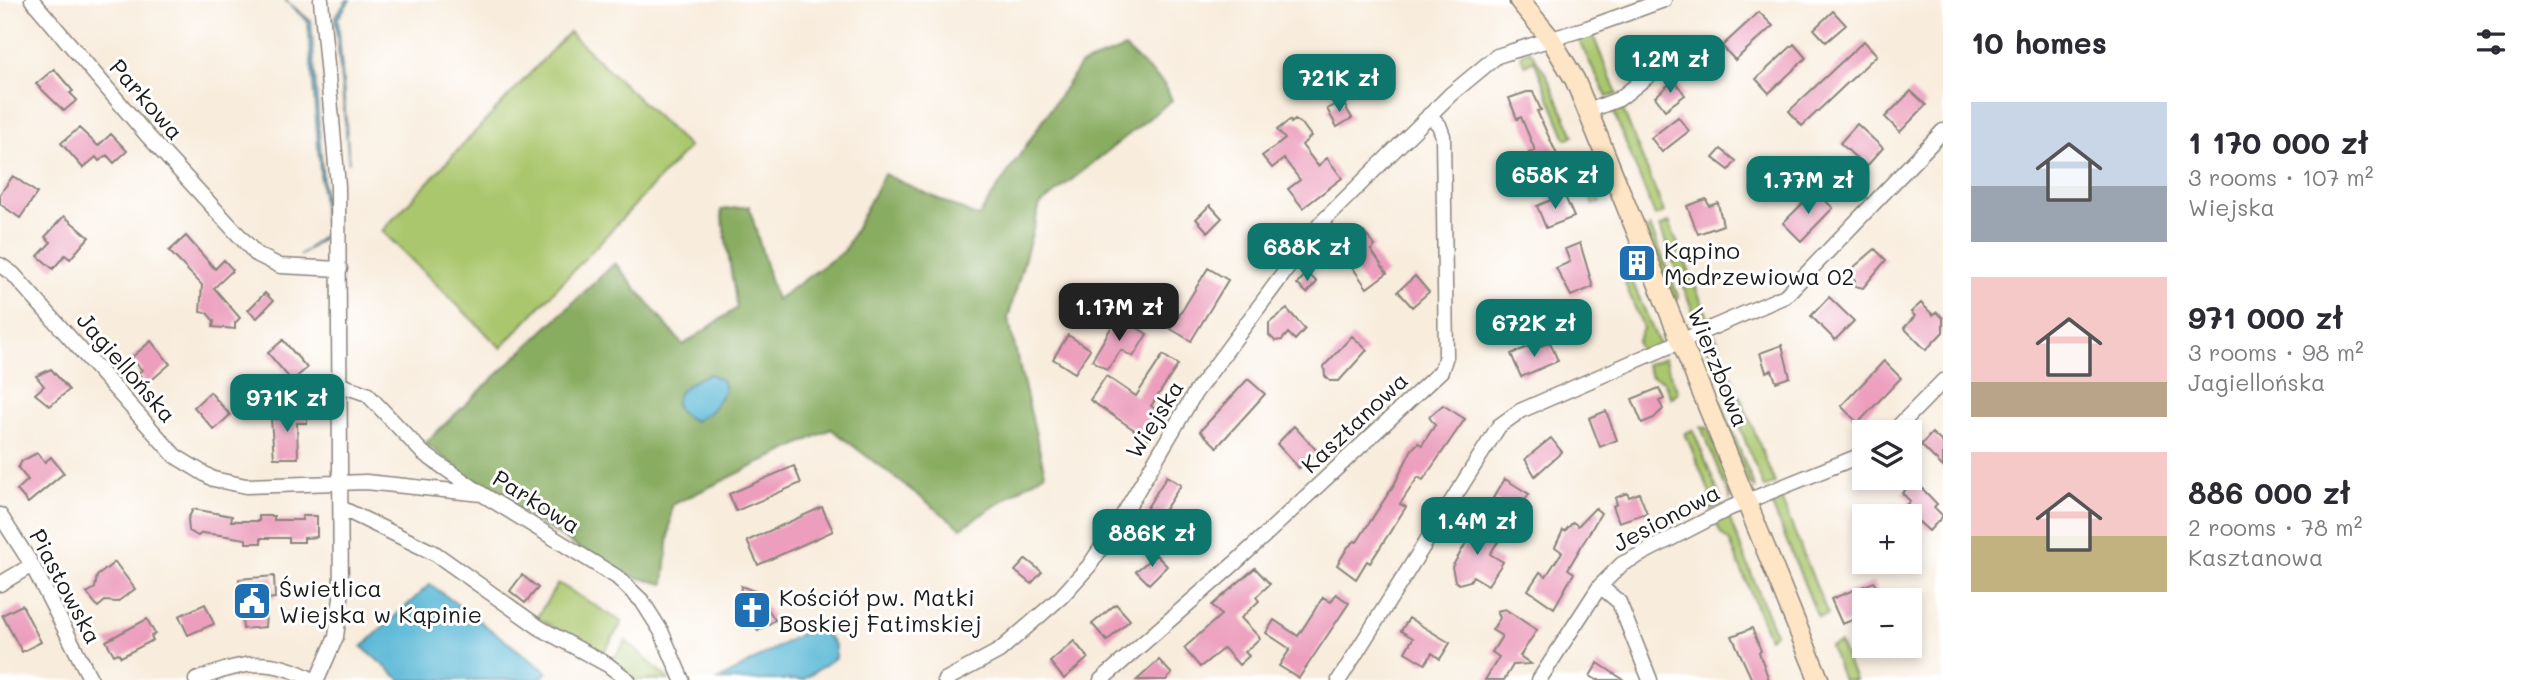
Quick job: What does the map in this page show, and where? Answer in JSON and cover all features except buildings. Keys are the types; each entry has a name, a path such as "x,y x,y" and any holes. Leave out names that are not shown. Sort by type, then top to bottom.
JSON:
{"street":[{"name":"Parkowa","path":"32,0 146,134 256,254 280,266 340,269"},
{"path":"196,680 252,662 288,668 315,680 332,650 339,624 341,385 338,186 321,0"},
{"name":"Wierzbowa","path":"1519,0 1550,38 1575,80 1819,680"},
{"name":"Wiejska","path":"945,680 965,676 999,651 1061,597 1089,566 1121,520 1195,393 1321,223 1429,115 1497,56 1664,0"},
{"path":"1588,111 1619,99 1686,46"},
{"name":"Kasztanowa","path":"1101,680 1235,563 1441,371 1446,356 1443,136 1439,125 1429,115"},
{"path":"1339,680 1499,426 1520,411 1682,343 1785,296 1943,131"},
{"name":"Jagiellońska","path":"0,265 13,274 175,456 214,479 246,486 340,482 482,494"},
{"path":"1906,420 1943,381"},
{"name":"Parkowa","path":"341,385 367,394 423,453 482,494 617,577 642,601 660,631 682,680"},
{"name":"Jesionowa","path":"1539,680 1600,586 1622,564 1746,501 1852,459"},
{"path":"341,508 436,554 540,628 608,665 628,680"},
{"name":"Piastowska","path":"0,515 32,565 91,680"},
{"path":"0,584 32,565"},
{"path":"1600,586 1619,602 1650,680"}],"green space":[{"path":"569,32 689,147 501,348 382,231"},
{"path":"1592,33 1617,94 1607,97 1577,37"},
{"path":"1125,48 1164,84 1172,100 1040,205 1008,318 1045,473 961,528 831,429 672,505 664,584 619,573 483,488 425,443 615,263 683,345 737,308 721,210 749,206 776,300 844,251 884,174 978,217 1080,65"},
{"path":"1530,50 1547,76 1574,136 1566,139 1534,60 1525,65 1521,57"},
{"path":"1621,105 1664,212 1655,216 1612,108"},
{"path":"1584,161 1601,202 1593,205 1576,164"},
{"path":"1669,222 1711,325 1700,329 1660,227"},
{"path":"1650,226 1678,296 1675,304 1646,233"},
{"path":"1632,281 1660,346 1642,354 1637,343 1643,328 1625,283"},
{"path":"1715,335 1735,385 1727,388 1704,340"},
{"path":"1664,358 1678,392 1671,398 1664,381 1651,376 1646,365"},
{"path":"1740,396 1775,483 1764,488 1729,400"},
{"path":"1721,403 1755,488 1749,484 1718,410"},
{"path":"1701,427 1708,428 1732,489 1730,499"},
{"path":"1693,430 1723,504 1710,510 1710,493 1685,433"},
{"path":"1779,494 1828,615 1818,617 1769,498"},
{"path":"1728,515 1775,633 1769,638 1730,542 1721,534 1715,520"},
{"path":"558,583 622,622 601,657 537,617"},
{"path":"626,641 669,680 628,680 609,665"},
{"path":"1840,643 1855,680 1843,680 1830,646"}],"water":[{"path":"285,0 311,21 327,235 300,256 325,234 308,22"},
{"path":"347,0 350,0 338,18 349,163 335,17"},
{"path":"710,374 722,380 725,390 711,411 695,421 683,415 677,408 678,394 691,382"},
{"path":"430,584 547,672 539,680 401,680 362,647"},
{"path":"809,629 822,630 835,645 835,658 803,680 719,680"}],"place":[{"name":"Kąpino Modrzewiowa 02","path":"1637,263"},
{"name":"Świetlica Wiejska w Kąpinie","path":"252,601"},
{"name":"Kościół pw. Matki Boskiej Fatimskiej","path":"752,610"}]}
